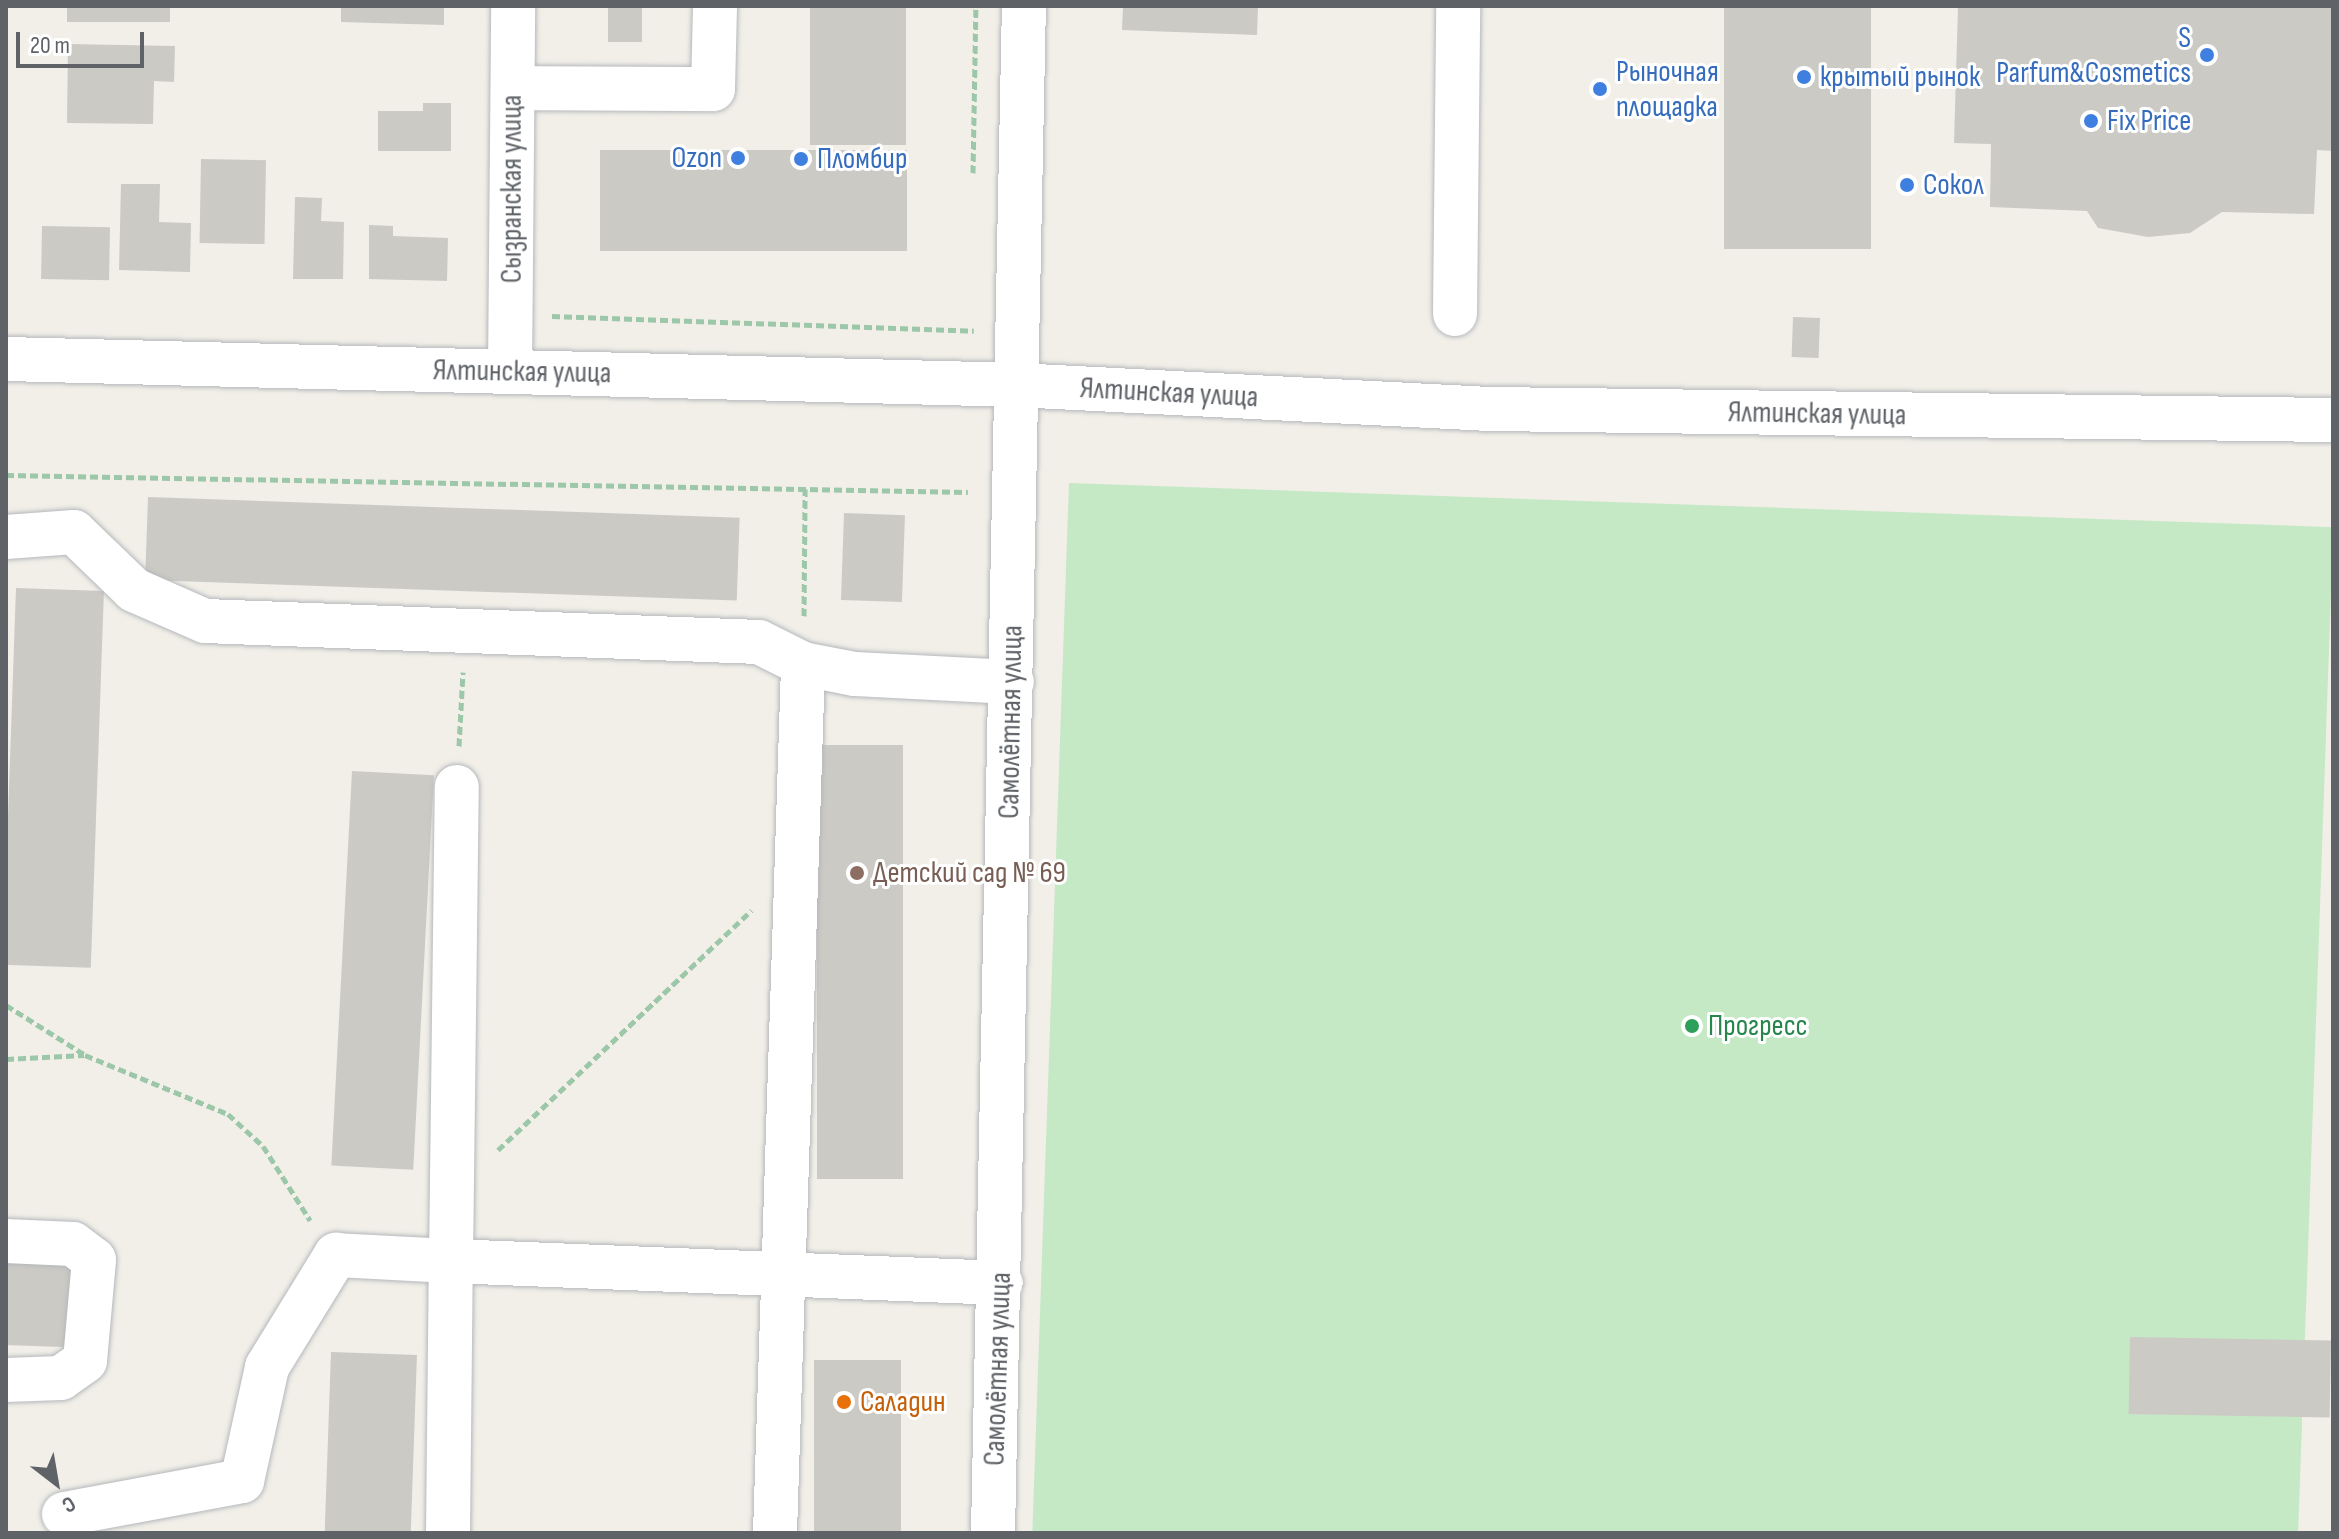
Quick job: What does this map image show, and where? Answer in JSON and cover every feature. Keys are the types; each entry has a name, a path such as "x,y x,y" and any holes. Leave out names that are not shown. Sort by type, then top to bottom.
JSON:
{"street":[{"name":"Сызранская улица","path":"510,372 513,6"},
{"path":"513,88 713,89 715,6"},
{"name":"Самолётная улица","path":"993,1533 1001,1283 1024,6"},
{"path":"1455,314 1458,6"},
{"name":"Ялтинская улица","path":"6,359 1016,385 1491,409 2333,420"},
{"path":"6,537 74,532 134,590 205,621 759,642 803,664 855,674 1012,682"},
{"path":"775,1533 803,664"},
{"path":"448,1533 457,787"},
{"path":"6,1241 73,1244 94,1260 85,1361 61,1378 6,1380"},
{"path":"64,1514 242,1481 267,1367 336,1255 1001,1283"}],"path":[{"path":"511,314 1016,332"},
{"path":"6,475 968,492"},
{"path":"803,664 805,489"},
{"path":"457,787 464,631"},
{"path":"454,1192 797,868"},
{"path":"6,1005 85,1055 228,1114 263,1146 336,1255"},
{"path":"6,1059 85,1055"}],"green space":[{"name":"Прогресс","path":"1069,483 2333,527 2298,1533 1032,1533"}],"building":[{"path":"67,6 170,6 170,22 67,22"},
{"path":"341,6 444,6 444,25 341,22"},
{"path":"608,6 642,6 642,42 608,42"},
{"path":"810,6 906,6 906,145 810,145"},
{"path":"1123,6 1258,6 1257,35 1122,30"},
{"path":"1724,6 1871,6 1871,249 1724,249"},
{"path":"1958,6 2333,6 2333,151 2317,150 2314,214 2222,212 2190,233 2148,237 2098,228 2087,211 1990,207 1991,144 1954,143"},
{"path":"68,44 175,46 174,82 154,81 153,124 67,123"},
{"path":"423,103 451,103 451,151 378,151 378,111 423,111"},
{"path":"600,150 907,150 907,251 600,251"},
{"path":"201,159 266,160 265,244 200,243"},
{"path":"121,184 160,184 159,222 191,223 190,272 119,270"},
{"path":"295,197 322,198 321,221 344,222 343,279 293,279"},
{"path":"369,225 393,226 393,236 448,238 447,281 369,279"},
{"path":"42,226 110,227 109,280 41,279"},
{"path":"1793,317 1820,318 1819,358 1792,357"},
{"path":"148,497 740,518 737,601 145,580"},
{"path":"844,513 905,515 902,602 841,600"},
{"path":"16,588 104,591 91,968 6,965 6,874"},
{"path":"817,745 903,745 903,1179 817,1179"},
{"path":"352,771 434,775 413,1170 331,1165"},
{"path":"6,1263 81,1266 78,1348 6,1345"},
{"path":"2130,1337 2331,1341 2330,1417 2129,1414"},
{"path":"331,1352 417,1355 411,1533 325,1533"},
{"path":"814,1360 901,1360 901,1533 814,1533"}],"place":[{"name":"S Parfum&Cosmetics","path":"2207,55"},
{"name":"крытый рынок","path":"1804,77"},
{"name":"Рыночная площадка","path":"1600,89"},
{"name":"Fix Price","path":"2091,121"},
{"name":"Ozon","path":"738,158"},
{"name":"Пломбир","path":"801,159"},
{"name":"Сокол","path":"1907,185"},
{"name":"Детский сад № 69","path":"857,873"},
{"name":"Прогресс","path":"1692,1026"},
{"name":"Саладин","path":"844,1402"}]}
